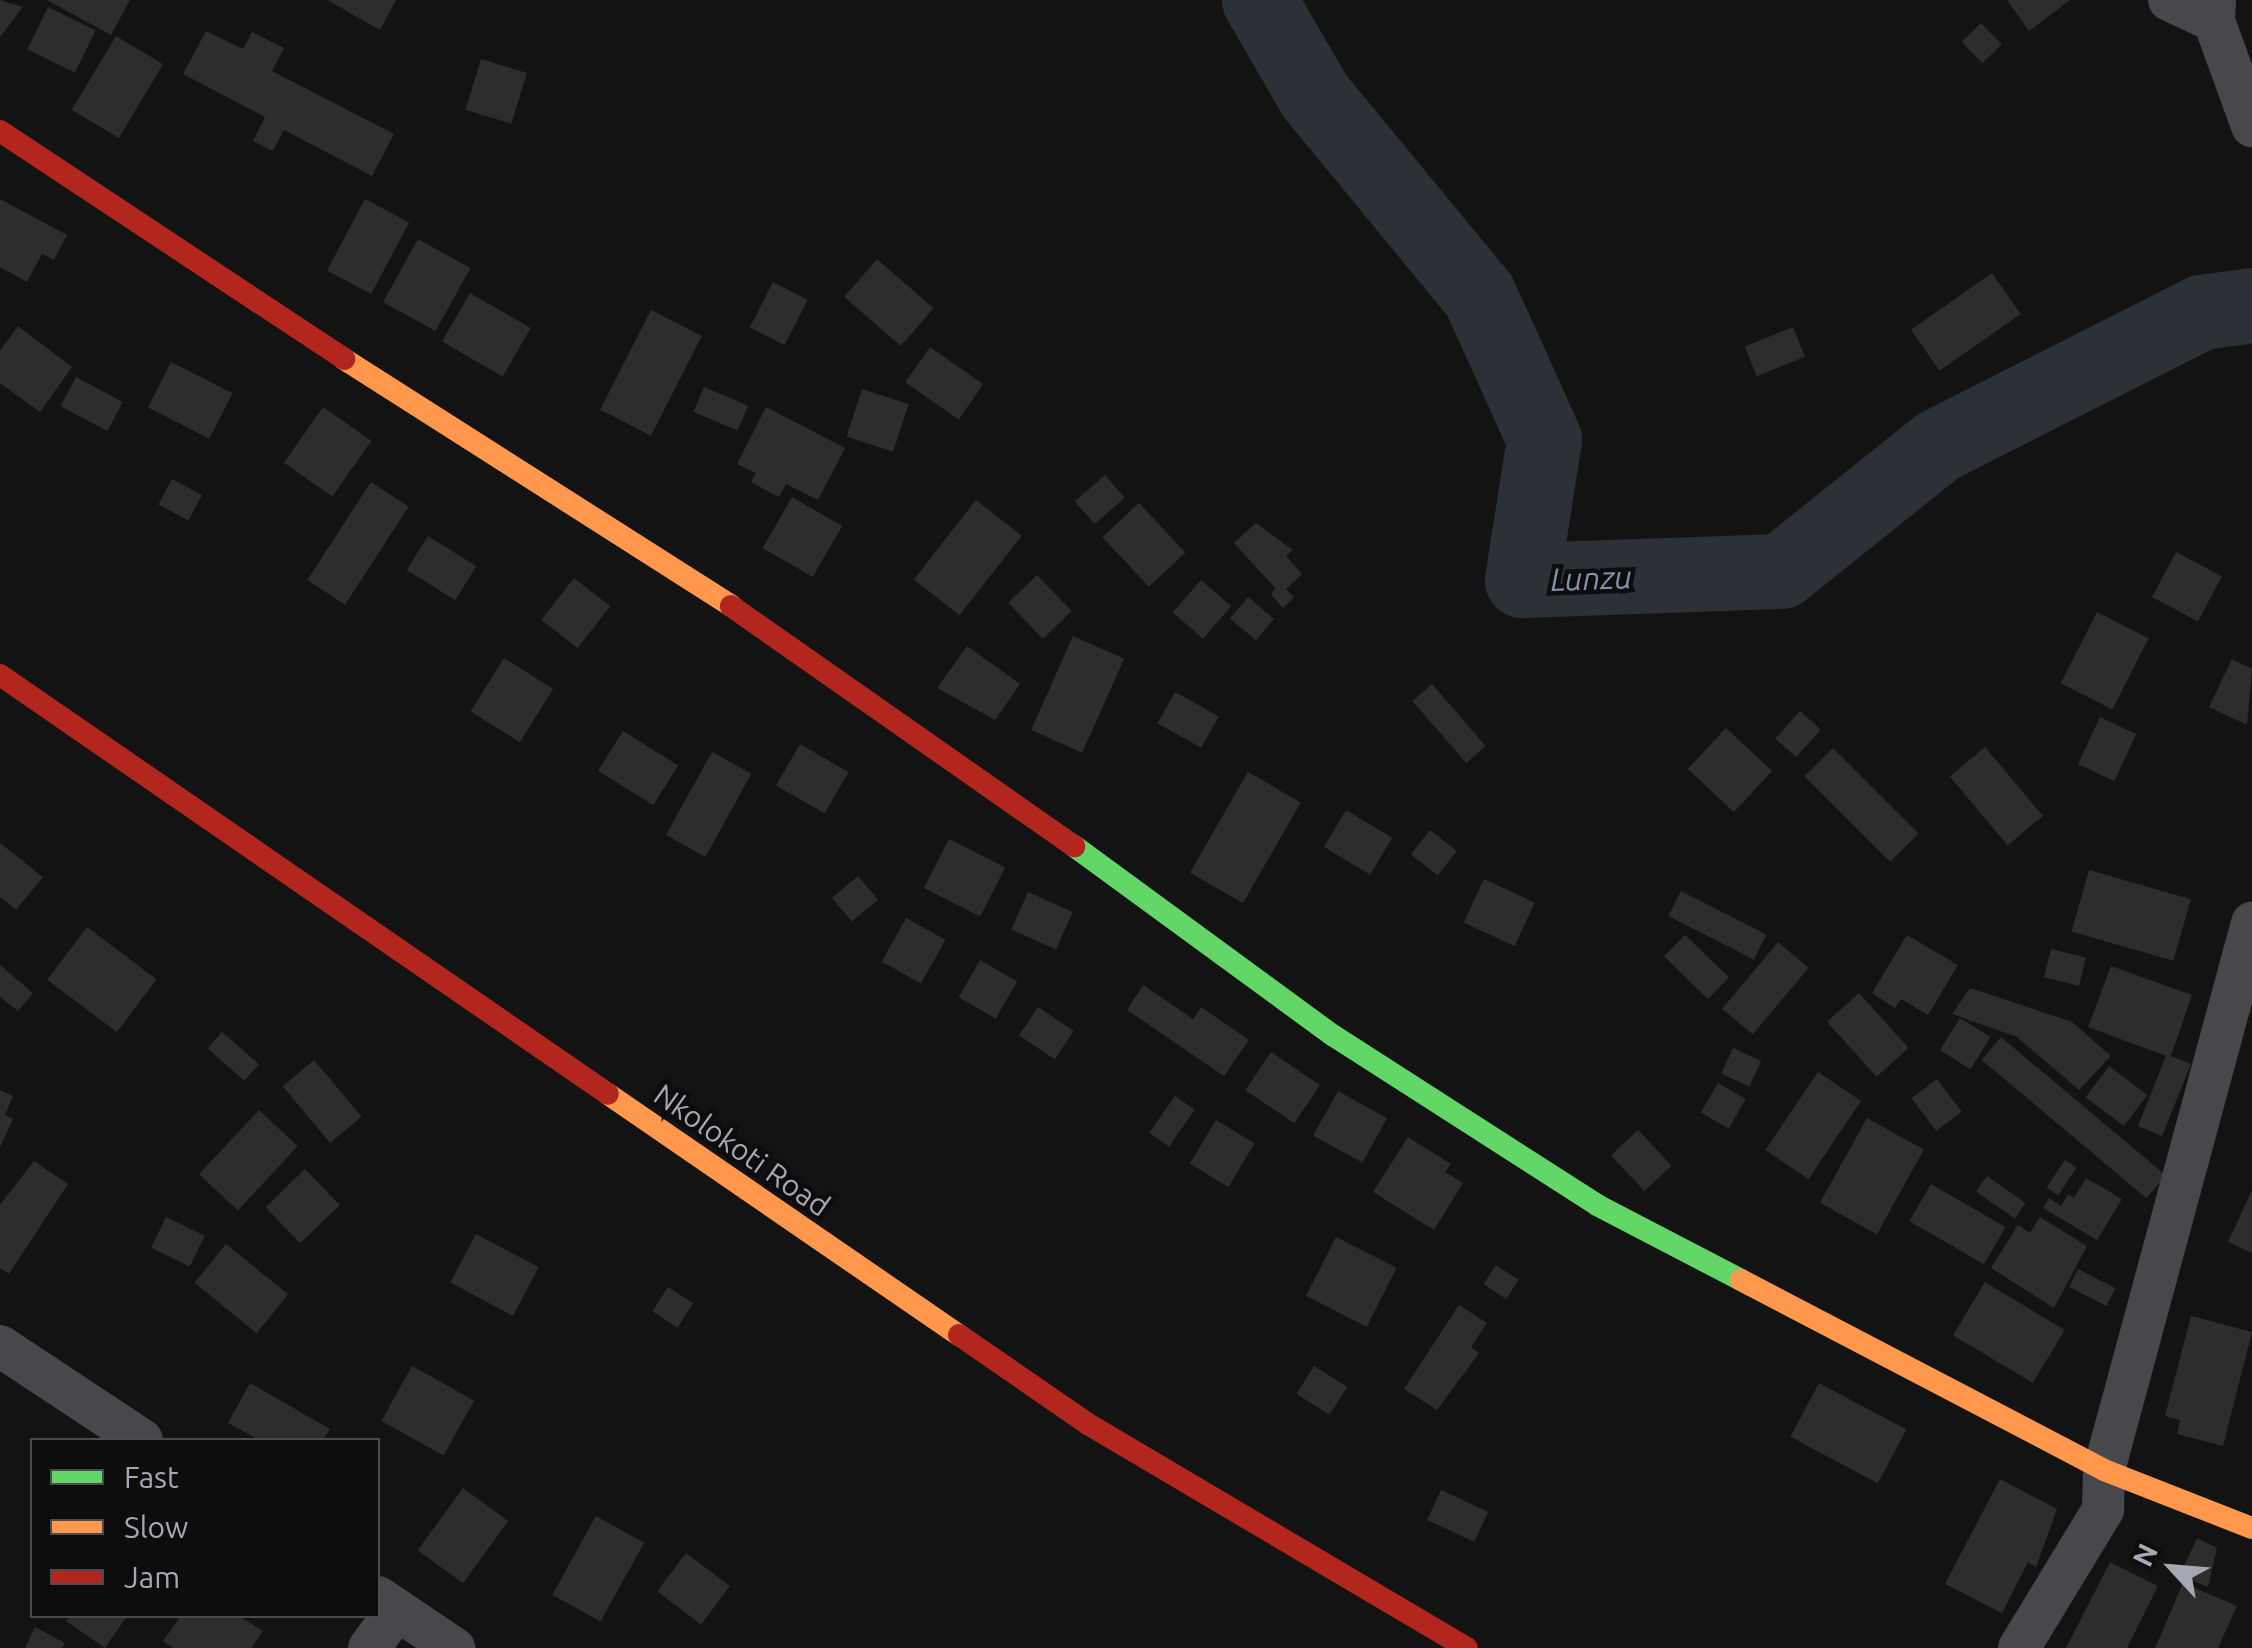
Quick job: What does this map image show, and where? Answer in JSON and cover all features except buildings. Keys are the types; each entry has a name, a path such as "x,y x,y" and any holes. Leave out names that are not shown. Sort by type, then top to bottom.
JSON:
{"street":[{"path":"2169,0 2214,11 2252,126"},
{"path":"0,131 430,416 650,550 1040,820 1334,1036 1597,1206 2104,1470 2252,1528"},
{"name":"Nkolokoti Road","path":"0,675 1088,1424 1467,1648"},
{"path":"2020,1648 2103,1510 2104,1470 2252,923"},
{"path":"0,1346 139,1438"},
{"path":"370,1648 388,1603 454,1648"}],"waterway":[{"name":"Lunzu","path":"1259,0 1314,95 1479,295 1544,439 1522,580 1781,571 1937,446 2201,312 2252,305"}],"traffic: fast":[{"path":"1074,846 1334,1036 1597,1205 1741,1280"}],"traffic: slow":[{"path":"344,359 731,606"},
{"path":"608,1094 959,1335"},
{"path":"1741,1280 2104,1470 2252,1528"}],"traffic: jam":[{"path":"0,131 344,359"},
{"path":"731,606 1074,846"},
{"path":"0,675 608,1094"},
{"path":"959,1335 1088,1424 1467,1648"}]}
